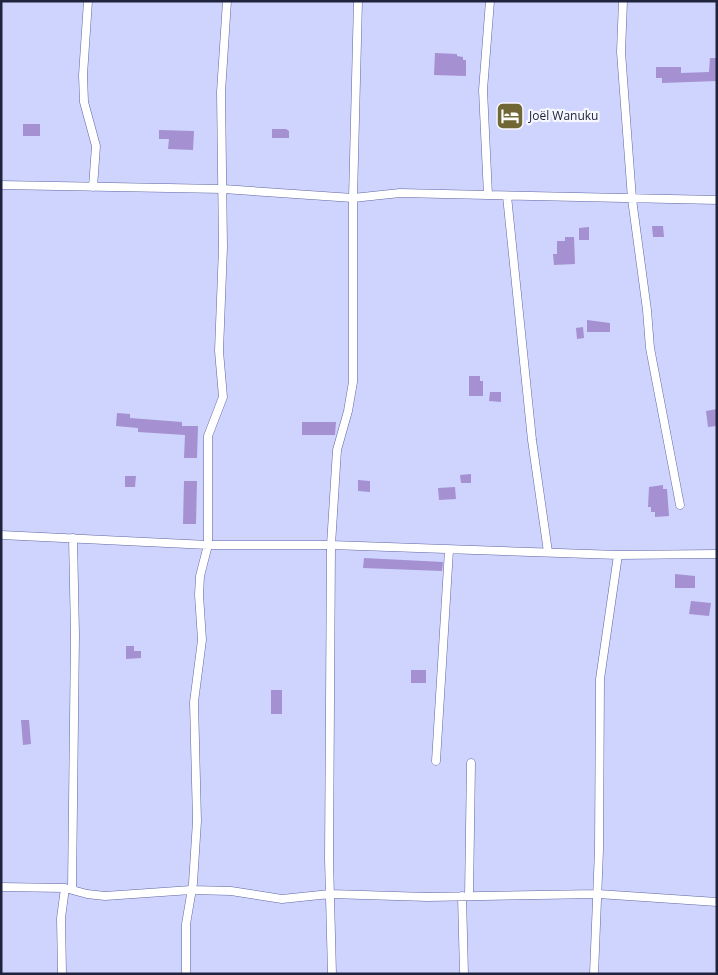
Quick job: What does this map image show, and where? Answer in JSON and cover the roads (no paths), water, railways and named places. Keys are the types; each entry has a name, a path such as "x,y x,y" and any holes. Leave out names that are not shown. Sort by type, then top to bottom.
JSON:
{"street":[{"path":"88,1 83,75 84,102 96,146 93,187"},
{"path":"186,974 186,924 197,821 194,702 202,640 199,595 202,560 208,544 208,436 222,396 219,350 223,247 222,83 227,1"},
{"path":"332,974 330,894 331,545 337,450 348,410 353,382 353,198 358,1"},
{"path":"488,195 483,90 490,1"},
{"path":"623,1 622,52 632,198 647,310 650,348 680,505"},
{"path":"1,185 223,190 353,198 400,193 717,200"},
{"path":"507,196 532,440 548,552"},
{"path":"1,535 208,544 331,545 618,555 717,554"},
{"path":"62,974 60,918 68,889 75,636 72,538"},
{"path":"436,761 448,550"},
{"path":"594,974 598,894 600,679 618,555"},
{"path":"464,974 471,763"},
{"path":"1,887 68,889 106,896 191,890 231,892 282,899 330,894 466,896 598,894 717,902"}],"place":[{"name":"Joël Wanuku","path":"510,116"}]}
